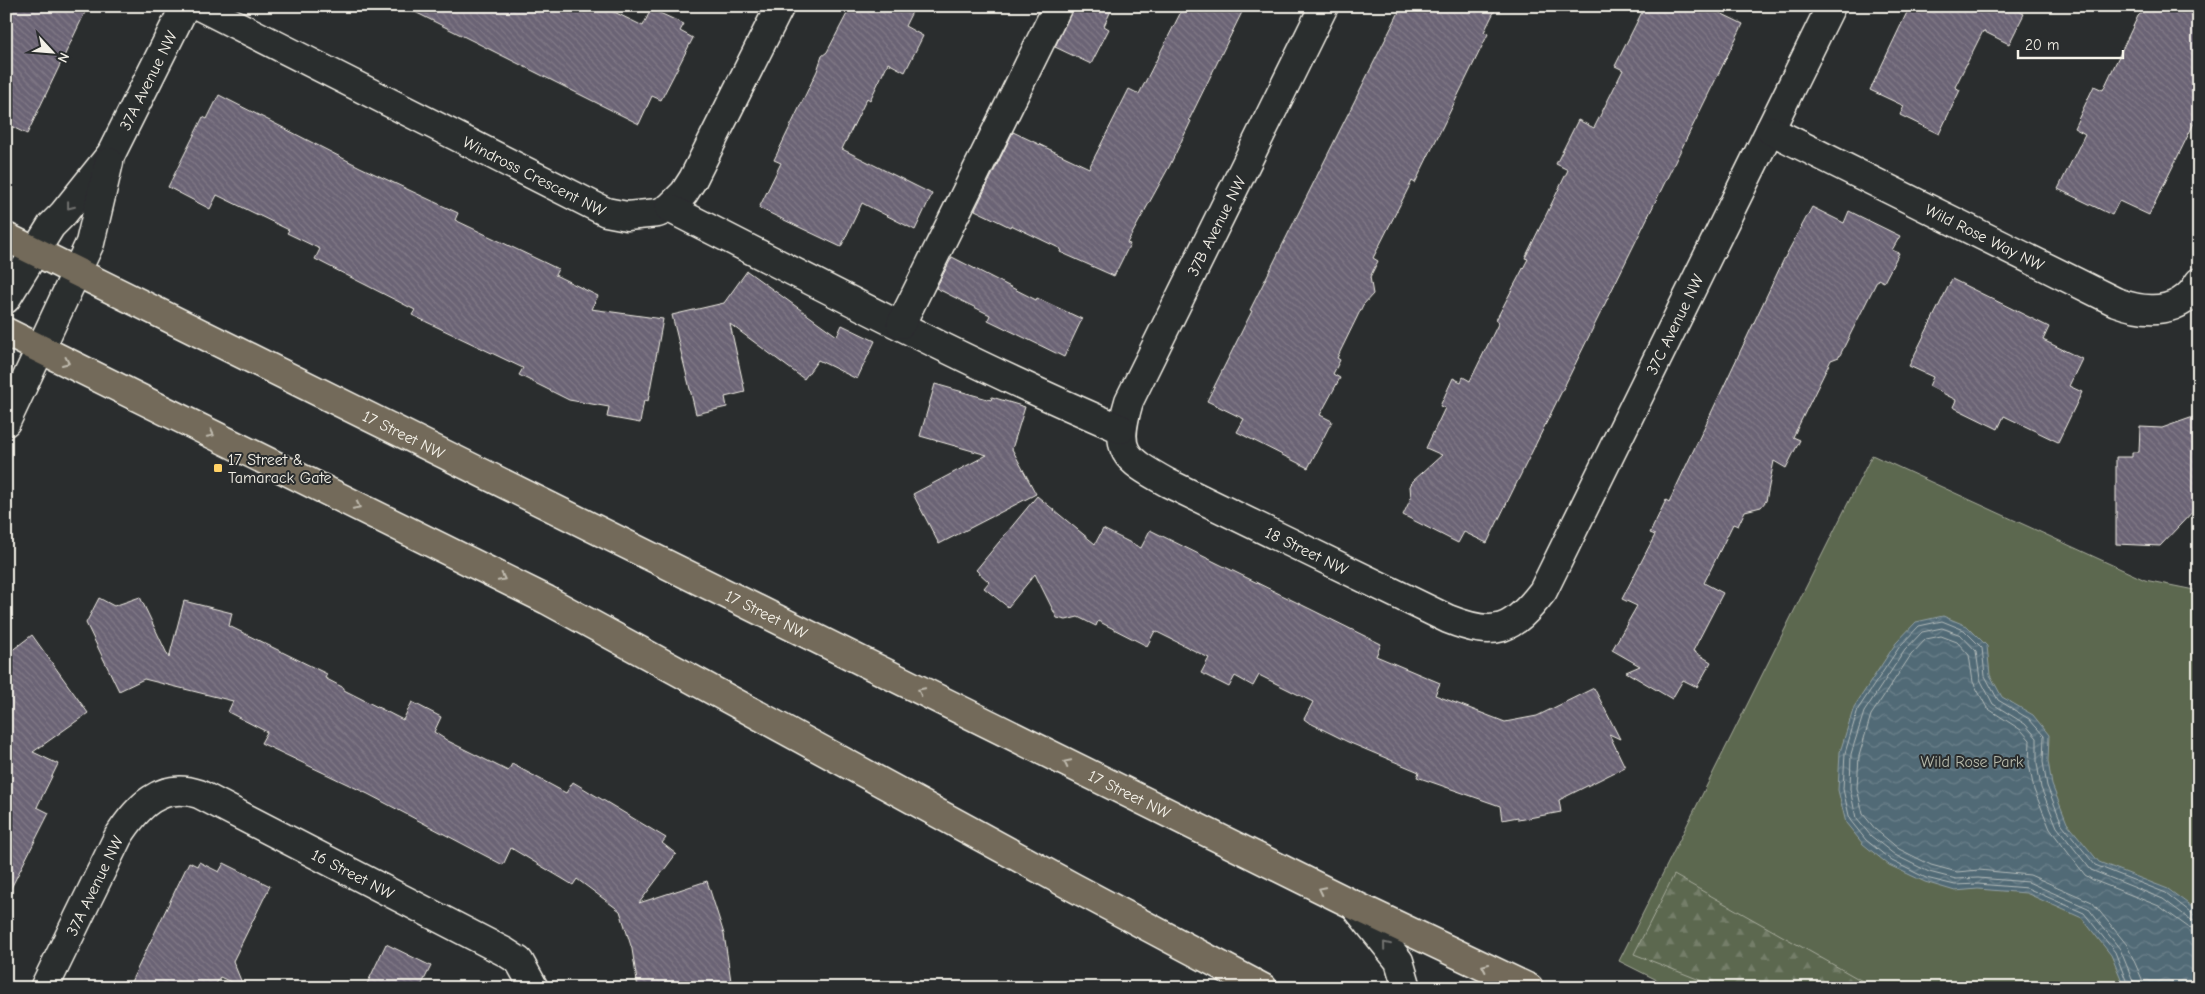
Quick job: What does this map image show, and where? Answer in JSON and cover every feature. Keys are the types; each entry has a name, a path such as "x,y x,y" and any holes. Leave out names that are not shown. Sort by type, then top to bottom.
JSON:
{"main road":[{"name":"17 Street NW","path":"6,237 1354,905 1529,988"},
{"path":"6,332 547,600 1073,888 1263,988"}],"street":[{"name":"37A Avenue NW","path":"11,290 51,226 63,214 111,154 185,6"},
{"name":"Windross Crescent NW","path":"199,6 606,212 628,216 642,216 669,208"},
{"path":"780,6 694,180 669,208 1077,410 1122,439"},
{"path":"901,324 1058,6"},
{"name":"37B Avenue NW","path":"1122,439 1129,401 1324,6"},
{"name":"37C Avenue NW","path":"1500,628 1516,622 1527,612 1543,591 1831,6"},
{"name":"Wild Rose Way NW","path":"1770,130 2098,293 2133,308 2167,309 2184,300 2199,282"},
{"name":"37A Avenue NW","path":"6,422 90,243 111,154"},
{"name":"18 Street NW","path":"1122,439 1134,462 1160,479 1448,620 1483,630 1500,628"},
{"name":"16 Street NW","path":"157,795 186,790 199,794 505,952 519,962 534,987"},
{"name":"37A Avenue NW","path":"44,988 118,837 130,818 157,795"},
{"path":"1354,905 1399,960 1408,988"}],"green space":[{"name":"Wild Rose Park","path":"1872,455 2145,580 2199,591 2199,988 1673,988 1619,961"},
{"path":"1674,875 1873,988 1720,988 1634,954"}],"water":[{"path":"1943,616 1967,626 1987,646 1990,675 2002,697 2033,715 2049,735 2048,761 2052,785 2067,823 2099,862 2168,889 2199,912 2199,988 2125,988 2111,955 2082,918 2026,893 1978,889 1955,891 1925,882 1889,865 1863,844 1846,823 1838,790 1840,752 1854,707 1896,643 1916,622"}],"building":[{"path":"6,6 88,6 27,134 6,124"},
{"path":"403,6 602,6 643,26 651,9 684,24 680,31 693,38 661,100 652,96 639,124"},
{"path":"851,6 915,6 905,26 923,36 905,72 888,63 870,100 867,98 842,149 932,194 915,230 862,203 841,247 759,208 781,163 774,160 817,71 822,56 827,52"},
{"path":"1073,6 1113,6 1104,26 1109,29 1091,64 1055,47"},
{"path":"1184,6 1245,6 1189,120 1191,121 1170,165 1127,243 1130,244 1114,276 1060,252 1061,249 1011,225 1010,227 975,210 1013,132 1089,168 1129,89 1139,94"},
{"path":"1402,6 1497,6 1484,32 1488,34 1415,183 1412,181 1373,258 1378,261 1370,277 1373,294 1363,305 1337,358 1340,360 1333,374 1340,378 1320,415 1332,421 1308,468 1237,432 1244,419 1207,401 1252,311 1250,310"},
{"path":"1645,6 1706,6 1743,24 1487,543 1464,532 1458,543 1403,515 1411,498 1410,486 1413,481 1442,455 1426,448 1445,408 1440,406 1453,378 1461,382 1463,377 1470,381 1499,322 1496,320 1528,259 1525,258 1568,170 1556,164 1578,120 1594,128 1623,70 1615,66"},
{"path":"1910,6 2010,6 2024,14 2009,44 1983,31 1955,87 1960,90 1939,134 1900,115 1904,106 1870,90"},
{"path":"2149,6 2199,6 2199,113 2149,215 2119,201 2112,215 2058,189 2085,134 2074,128 2094,86 2103,90 2138,16"},
{"path":"219,95 360,167 458,213 455,220 558,269 555,275 598,296 591,309 663,319 648,401 644,400 640,423 607,417 609,407 569,400 519,375 523,368 412,315 415,310 315,259 320,249 287,233 289,230 217,195 210,209 168,187 203,117 207,119"},
{"path":"1812,207 1844,223 1849,211 1900,236 1892,250 1899,253 1884,282 1878,279 1839,357 1831,360 1793,437 1800,440 1786,468 1774,461 1766,501 1761,507 1745,511 1738,526 1733,524 1704,583 1723,593 1693,651 1711,662 1697,687 1683,680 1672,699 1626,672 1640,666 1612,650 1637,606 1622,599 1655,535 1650,533 1666,500 1669,502 1784,259"},
{"path":"952,257 1036,300 1037,298 1082,319 1064,357 988,320 990,315 936,288"},
{"path":"747,271 837,336 842,325 875,341 857,379 818,360 804,379 730,324 745,392 725,397 727,407 696,414 672,315 724,303"},
{"path":"1952,279 2049,327 2043,340 2082,359 2069,386 2082,392 2058,442 2004,416 1998,429 1953,407 1956,400 1929,386 1933,377 1909,366"},
{"path":"935,384 991,400 992,397 1025,407 1012,449 1036,494 939,544 913,494 987,455 920,436"},
{"path":"2199,415 2199,505 2160,546 2116,544 2116,457 2132,457 2132,452 2139,452 2140,427 2162,428"},
{"path":"1037,496 1095,544 1103,529 1141,548 1150,530 1381,644 1376,656 1440,683 1435,695 1505,722 1537,716 1594,688 1620,739 1609,734 1625,767 1559,800 1561,812 1518,820 1518,817 1502,820 1500,806 1417,777 1419,772 1348,742 1308,722 1304,719 1313,702 1259,675 1253,686 1235,676 1229,687 1201,673 1209,658 1155,631 1147,646 1098,621 1096,626 1078,617 1066,620 1057,618 1035,574 1008,607 984,588 989,582 976,570"},
{"path":"140,597 169,658 184,601 232,613 229,626 327,674 325,678 344,688 344,690 403,720 412,702 441,717 434,732 448,741 508,771 512,764 566,793 573,782 666,838 662,843 676,854 639,903 707,881 724,934 732,988 638,988 632,949 620,911 577,879 573,885 511,848 503,865 368,794 261,743 267,732 228,712 233,701 144,679 119,691 86,623 99,598 114,606"},
{"path":"32,635 88,713 33,752 58,764 37,807 49,813 6,898 6,655"},
{"path":"189,862 197,866 199,862 219,872 224,863 270,886 233,961 244,988 220,977 214,988 128,988"},
{"path":"386,944 431,966 420,988 365,988"}],"place":[{"name":"17 Street & Tamarack Gate","path":"218,468"}]}
